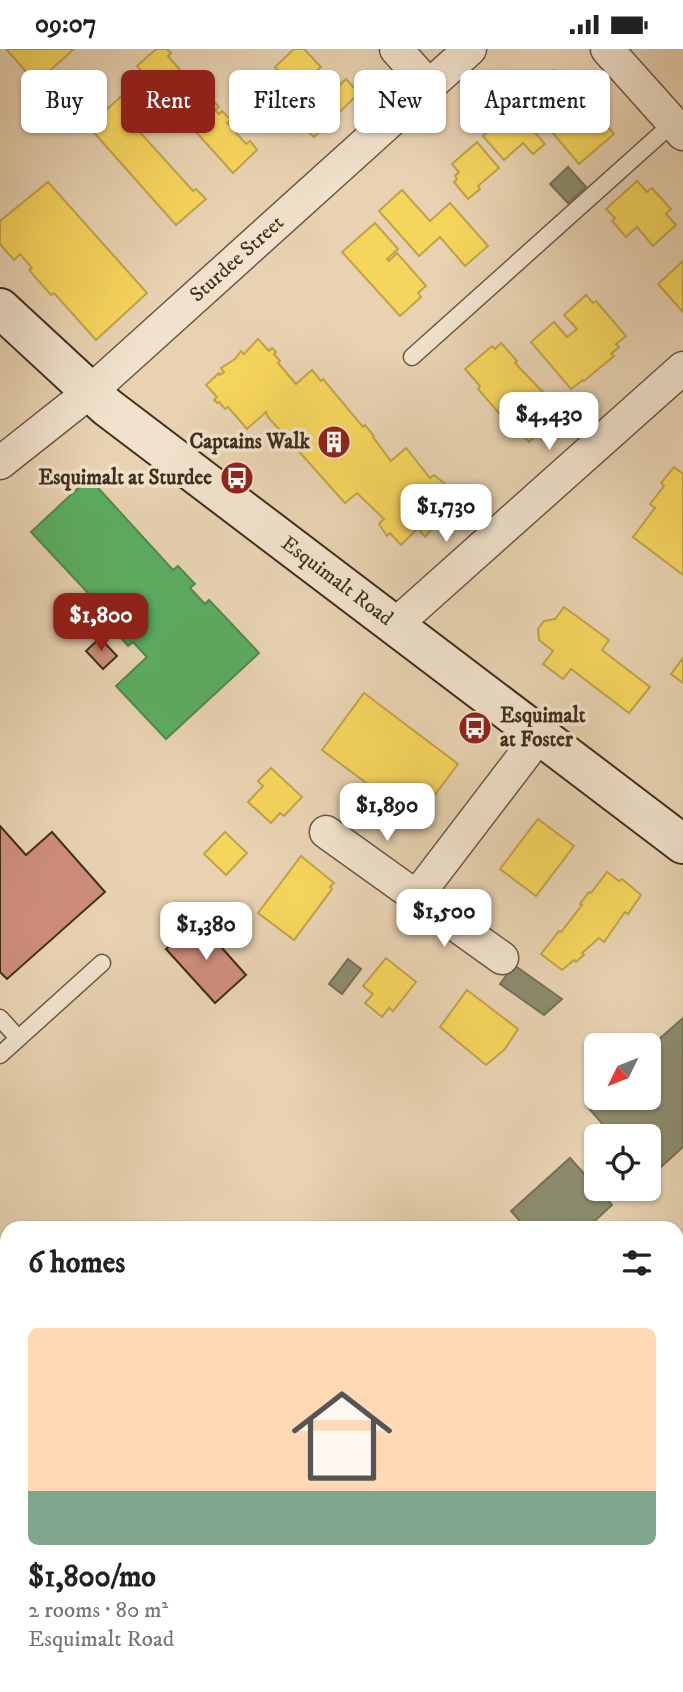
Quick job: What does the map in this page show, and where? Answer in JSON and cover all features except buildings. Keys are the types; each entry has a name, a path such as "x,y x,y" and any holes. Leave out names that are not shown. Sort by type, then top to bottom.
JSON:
{"street":[{"path":"396,49 415,70"},
{"name":"Sturdee Street","path":"446,71 470,49"},
{"path":"607,49 678,129"},
{"name":"Sturdee Street","path":"0,463 91,391 377,133"},
{"name":"Esquimalt Road","path":"0,309 107,407 683,844"},
{"path":"395,625 683,368"},
{"path":"416,897 539,736"},
{"path":"326,832 502,958"}],"lane":[{"path":"412,357 678,129"},
{"path":"0,1055 103,963"},
{"path":"0,1018 18,1038"}],"place":[{"name":"Captains Walk","path":"334,442"},
{"name":"Esquimalt at Sturdee","path":"237,478"},
{"name":"Esquimalt at Foster","path":"475,728"}]}
